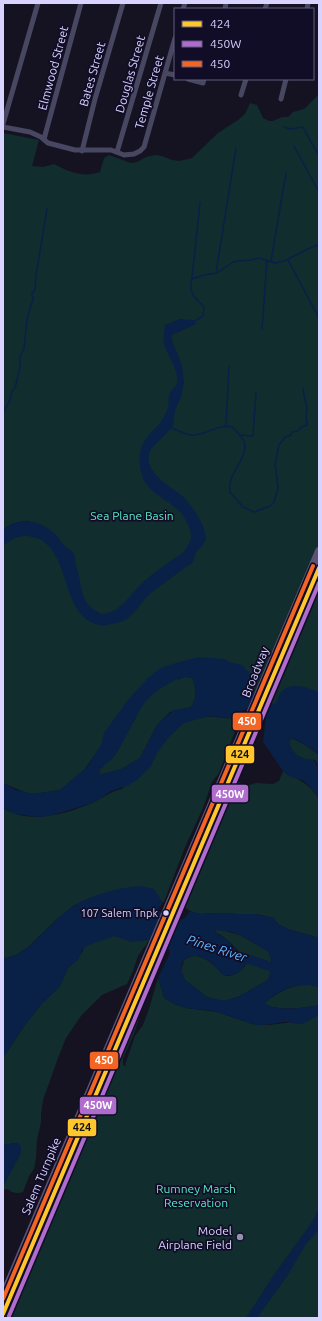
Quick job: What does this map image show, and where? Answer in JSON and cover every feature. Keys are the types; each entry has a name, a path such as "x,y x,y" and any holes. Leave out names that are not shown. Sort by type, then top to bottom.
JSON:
{"main road":[{"name":"Broadway","path":"261,698 319,551"},
{"name":"Broadway","path":"170,913 261,698 319,568"},
{"name":"Salem Turnpike","path":"3,1296 170,913"},
{"name":"Salem Turnpike","path":"3,1314 119,1038 156,944"}],"street":[{"path":"3,124 38,3"},
{"name":"Elmwood Street","path":"44,139 81,3"},
{"name":"Bates Street","path":"82,151 95,99 123,3"},
{"name":"Douglas Street","path":"118,152 161,3"},
{"name":"Temple Street","path":"118,152 124,155 134,154 144,147 174,42"},
{"path":"165,73 174,75"},
{"path":"241,95 246,80"},
{"path":"281,99 286,80"},
{"path":"3,127 30,132 44,139 48,143 76,150 107,150 118,152"}],"green space":[{"name":"Sea Plane Basin","path":"319,95 319,545 311,564 316,574 319,564 319,719 245,702 236,676 178,674 178,680 183,677 192,678 196,693 193,704 191,707 170,712 163,719 156,727 140,758 122,769 100,775 100,769 115,755 139,711 99,749 84,770 60,790 34,794 24,792 3,783 3,546 10,540 17,537 34,536 29,521 15,523 3,530 3,133 39,140 32,166 43,167 54,164 76,173 94,174 100,172 104,158 109,155 131,163 155,155 179,161 192,158 218,133 245,114 250,103 257,105 263,118 273,121 282,117 288,117 293,112 304,109"},
{"path":"244,708 219,773 212,782 203,808 185,847 164,902 162,902 160,907 159,905 161,901 133,887 90,898 73,906 27,948 16,955 3,959 3,808 24,816 36,817 71,811 92,803 110,793 122,789 178,723 204,716 237,719"},
{"path":"291,738 304,744 319,755 319,775 315,760 302,758 293,751 289,743"},
{"path":"283,771 307,785 319,798 319,938 288,929 278,924 273,918 256,914 201,914 192,912 184,907 237,781 246,786 256,783 273,784 279,781"},
{"path":"218,929 240,935 268,951 271,956 272,965 269,978 240,996 228,1000 216,1000 207,997 185,980 181,971 184,960 193,956 205,959 222,974 227,976 238,973 246,965 248,962 237,949 229,941 215,932"},
{"path":"109,935 138,941 150,939 138,956 127,984 102,995 81,1016 66,1038 43,1100 34,1169 29,1176 23,1192 17,1193 8,1189 3,1190 3,1186 19,1156 19,1144 15,1143 3,1145 3,1058 41,1004 60,986 68,968 83,951 83,947 87,941 92,937"},
{"name":"Rumney Marsh Reservation","path":"158,978 164,997 174,1004 186,1008 217,1012 253,1024 269,1025 308,1020 319,1015 319,1318 9,1318 144,1001 135,1031 123,1059 123,1065 127,1067 125,1065 135,1036 143,1025"},
{"path":"306,984 319,987 319,1005 299,1008 275,1008 265,1003 284,990"}],"water":[{"path":"180,319 193,320 196,324 172,335 172,341 182,365 184,383 181,397 175,410 173,426 151,449 149,464 157,476 181,495 194,510 204,528 206,540 196,553 192,563 145,598 134,613 128,618 117,623 98,625 82,615 74,604 64,575 51,549 41,540 27,536 14,538 3,546 3,530 23,521 37,523 49,529 74,554 85,600 94,610 102,614 115,610 125,602 150,576 184,552 191,535 183,515 174,506 149,488 143,478 140,467 142,446 166,413 168,409 169,395 177,383 177,374 165,346 164,337 165,325"},
{"path":"199,657 225,659 229,662 242,665 249,672 252,680 254,697 269,704 275,704 282,691 291,686 301,686 319,692 319,755 295,739 291,738 289,743 295,754 301,758 313,759 316,763 319,773 319,798 304,781 289,776 283,771 263,742 266,718 260,713 249,708 243,710 237,719 209,716 184,723 168,738 157,753 151,766 138,779 127,786 111,791 89,804 50,816 39,817 15,814 3,808 3,783 16,790 34,794 60,790 87,767 101,745 104,733 128,700 147,679 159,669","holes":["182,677 192,678 196,693 191,707 174,710 163,719 156,727 140,758 122,769 100,775 100,769 116,754 141,708 149,698 164,686"]},
{"path":"141,886 154,889 162,902 159,904 159,910 171,919 183,919 190,911 201,914 256,914 274,918 278,924 288,929 319,938 319,987 305,985 283,990 265,1003 275,1008 299,1008 319,1005 319,1015 302,1024 285,1022 259,1025 213,1011 186,1008 174,1004 165,999 158,978 170,953 168,947 150,939 132,942 109,935 92,937 83,947 79,959 68,968 60,986 41,1004 3,1058 3,959 18,954 27,948 67,911 81,902 106,892","holes":["216,930 232,932 240,935 269,953 272,963 269,978 240,996 228,1000 207,997 185,980 181,971 182,962 192,956 199,956 211,962 223,975 237,973 248,962 228,941 215,932"]},
{"path":"15,1143 19,1144 21,1153 3,1186 3,1145"},
{"path":"319,1209 319,1230 306,1244 288,1275 257,1318 246,1318 273,1276 310,1225"}],"waterway":[{"path":"284,127 290,129 303,127 319,154"},
{"path":"294,146 319,192"},
{"path":"216,273 236,148"},
{"path":"271,261 286,173"},
{"path":"192,278 200,203"},
{"path":"3,413 10,400 12,391 15,388 20,367 20,357 24,348 27,319 33,299 32,294 35,290 36,275 47,209"},
{"path":"193,322 203,316 204,307 193,295 191,288 192,279 217,273 233,262 238,261 259,258 275,263 284,261 319,245"},
{"path":"262,329 267,260"},
{"path":"288,260 319,318"},
{"path":"226,426 229,366"},
{"path":"172,428 193,435 225,426 234,428 243,439 245,446 242,458 231,479 230,492 243,507 254,512 270,506 274,502 278,488 275,464 279,445 285,437 307,425 307,407 303,389"},
{"path":"241,435 253,436 256,393"},
{"name":"Pines River","path":"78,947 86,941 110,933"},
{"name":"Pines River","path":"233,954 275,968 284,968"}],"transit line":[{"name":"450","path":"3,1299 313,566"},
{"name":"424","path":"3,1314 319,568"},
{"name":"450W","path":"9,1316 319,583"}],"place":[{"name":"107 Salem Tnpk","path":"166,913"},
{"name":"Model Airplane Field","path":"240,1237"}]}
